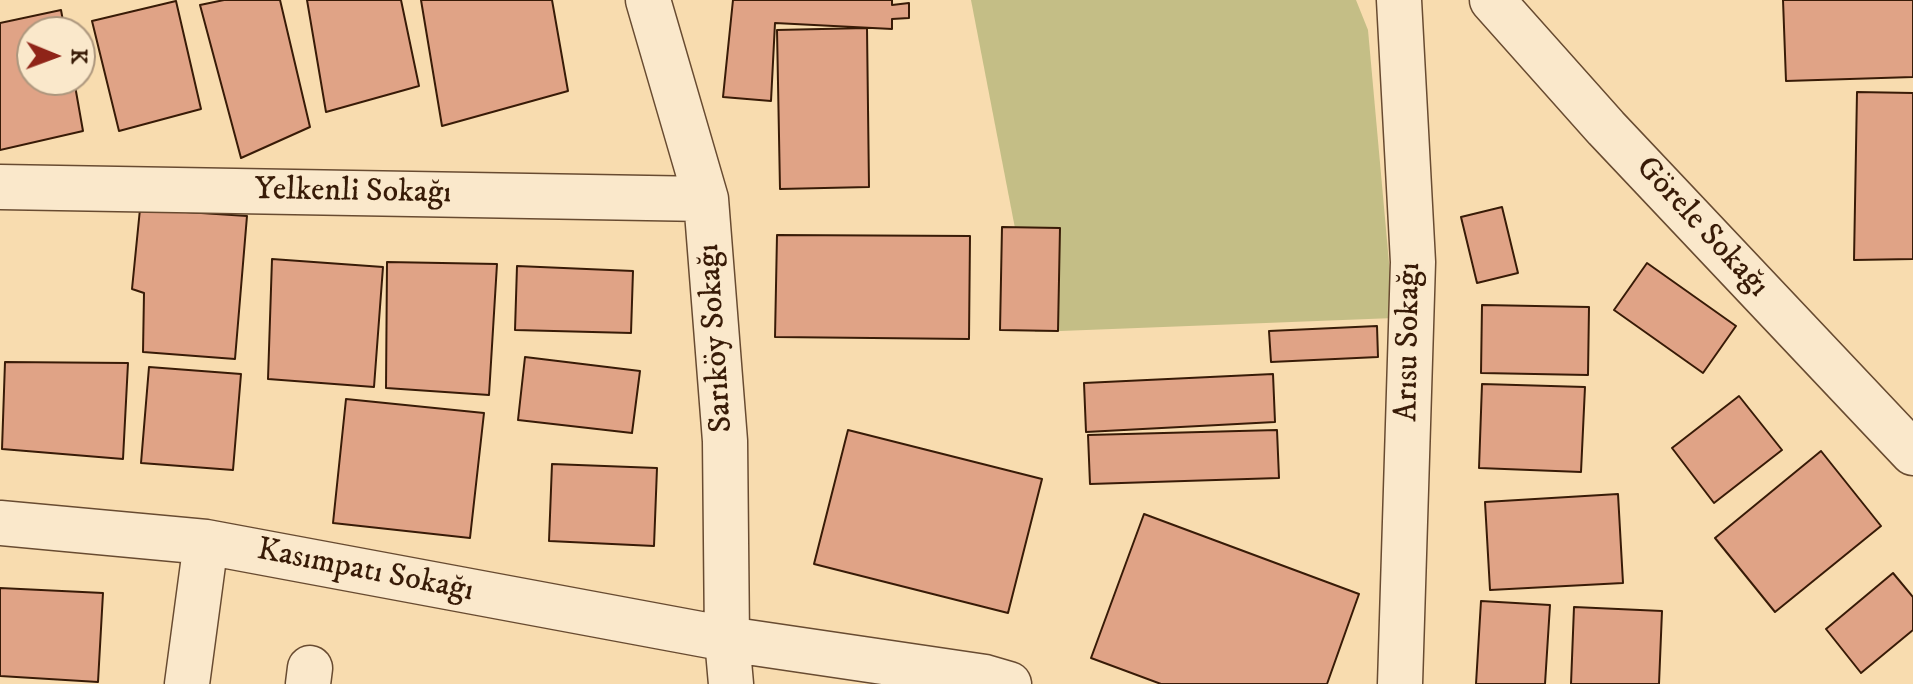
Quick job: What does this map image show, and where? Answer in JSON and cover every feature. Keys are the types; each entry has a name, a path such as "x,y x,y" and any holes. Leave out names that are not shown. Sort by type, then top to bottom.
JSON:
{"street":[{"name":"Sarıköy Sokağı","path":"648,0 706,199 725,441 727,639 731,684"},
{"name":"Arısu Sokağı","path":"1399,0 1413,262 1400,684"},
{"name":"Görele Sokağı","path":"1492,0 1606,128 1913,453"},
{"name":"Yelkenli Sokağı","path":"0,187 706,199"},
{"name":"Kasımpatı Sokağı","path":"0,523 206,542 727,639 985,677 1009,684"},
{"path":"187,684 206,542"}],"shaded area":[{"path":"971,0 1356,0 1368,30 1394,318 1035,332"}],"building":[{"path":"224,0 280,0 310,127 241,158 200,5"},
{"path":"307,0 401,0 419,86 326,112"},
{"path":"421,0 552,0 568,91 442,126"},
{"path":"733,0 892,0 892,5 909,3 909,18 892,19 892,29 775,23 771,101 723,97"},
{"path":"1783,0 1913,0 1913,77 1786,81"},
{"path":"176,1 201,109 119,131 96,37 96,20"},
{"path":"61,10 62,16 33,16"},
{"path":"16,20 16,96 77,96 83,131 0,150 0,23"},
{"path":"867,28 869,187 780,189 777,30"},
{"path":"1857,92 1913,93 1913,259 1854,260"},
{"path":"1502,207 1518,273 1477,283 1461,217"},
{"path":"140,209 247,216 235,359 143,352 144,293 132,289"},
{"path":"1002,227 1060,228 1058,331 1000,330"},
{"path":"777,235 970,236 969,339 775,337"},
{"path":"272,259 383,267 374,387 268,379"},
{"path":"387,262 497,264 489,395 386,388"},
{"path":"1647,263 1736,326 1703,373 1614,310"},
{"path":"517,266 633,271 631,333 515,330"},
{"path":"1482,305 1589,307 1588,375 1481,373"},
{"path":"1377,326 1378,357 1271,362 1269,331"},
{"path":"525,357 640,371 632,433 518,420"},
{"path":"5,362 128,363 123,459 2,449"},
{"path":"149,367 241,374 233,470 141,463"},
{"path":"1273,374 1275,422 1086,432 1084,383"},
{"path":"1482,384 1585,387 1581,472 1479,468"},
{"path":"1739,396 1782,450 1714,503 1672,448"},
{"path":"346,399 484,413 470,538 333,523"},
{"path":"848,430 1042,479 1008,613 814,564"},
{"path":"1277,430 1279,478 1090,484 1088,435"},
{"path":"1821,451 1881,526 1775,612 1715,538"},
{"path":"552,464 657,468 654,546 549,541"},
{"path":"1618,494 1623,583 1490,590 1485,502"},
{"path":"1144,514 1359,594 1327,684 1161,684 1091,658"},
{"path":"1893,573 1913,597 1913,630 1861,673 1826,629"},
{"path":"0,588 103,593 98,682 0,676"},
{"path":"1481,601 1550,605 1545,684 1476,684"},
{"path":"1574,607 1662,611 1659,684 1571,684"}]}
